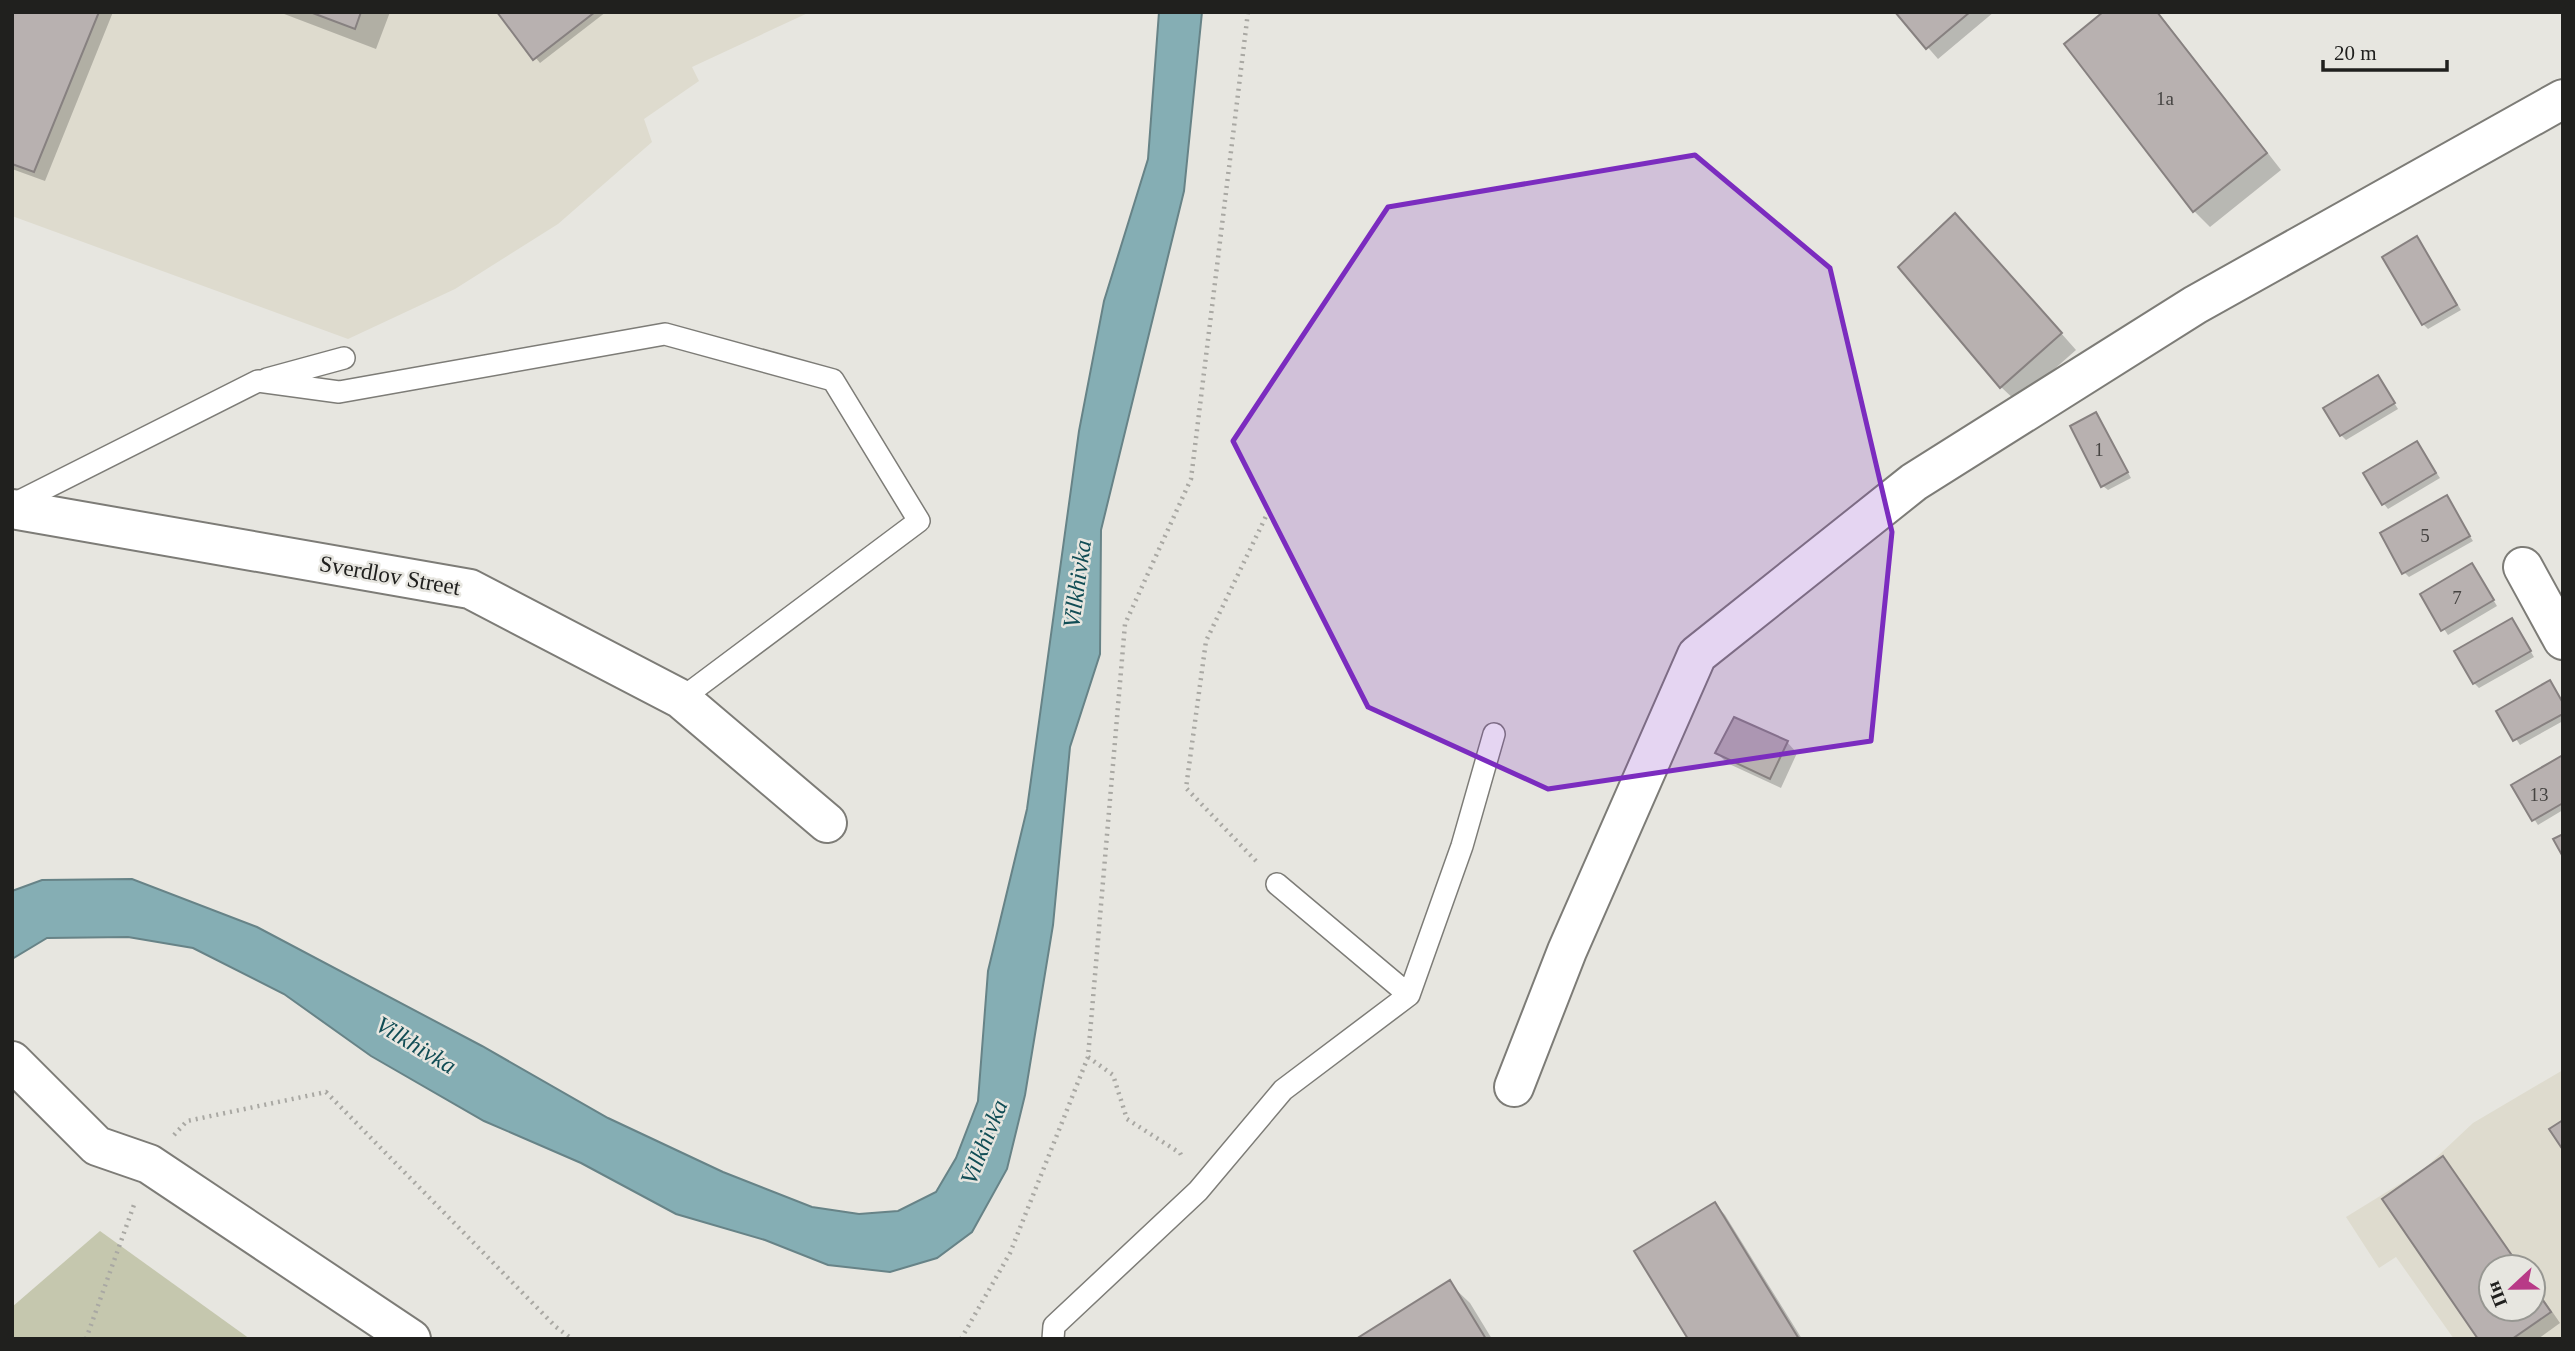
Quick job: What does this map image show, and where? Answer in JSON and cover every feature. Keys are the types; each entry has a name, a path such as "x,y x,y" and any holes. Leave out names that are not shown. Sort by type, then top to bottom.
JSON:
{"street":[{"path":"1514,1087 1567,951 1697,655 1914,482 2195,305 2563,99"},
{"name":"Sverdlov Street","path":"12,507 470,589 681,699 827,823"},
{"path":"2523,568 2563,640"},
{"path":"12,1061 97,1146 149,1164 411,1339"}],"lane":[{"path":"258,382 339,392 665,334 834,380 919,521 681,699"},
{"path":"12,507 258,382 344,358"},
{"path":"1053,1339 1054,1326 1198,1192 1283,1090 1409,995 1462,846 1494,734"},
{"path":"1277,884 1409,995"}],"path":[{"path":"961,1339 1010,1253 1088,1058 1125,624 1191,480 1248,12"},
{"path":"1269,510 1206,641 1186,788 1277,884"},
{"path":"1088,1058 1113,1075 1127,1119 1181,1153 1198,1192"},
{"path":"86,1339 149,1164 187,1121 326,1091 537,1308 572,1339"}],"highlighted area":[{"path":"1695,155 1830,268 1892,532 1871,741 1548,789 1368,707 1233,441 1388,207"}],"shaded area":[{"path":"12,12 810,12 692,67 699,81 644,119 652,142 558,224 455,289 348,339 12,216"},
{"path":"2563,1070 2563,1339 2454,1339 2396,1257 2379,1268 2346,1217 2424,1169 2473,1123"}],"green space":[{"path":"100,1231 250,1339 12,1339 12,1307"}],"water":[{"name":"Vilkhivka","path":"1159,12 1202,12 1184,191 1101,530 1100,654 1070,747 1053,925 1025,1095 1007,1169 972,1232 937,1258 890,1272 828,1265 765,1240 676,1214 581,1163 484,1121 371,1056 284,994 193,948 128,937 47,938 12,959 12,891 42,880 132,879 257,927 482,1046 608,1118 723,1172 812,1207 859,1214 898,1211 936,1192 956,1158 978,1101 988,971 1027,809 1079,431 1104,301 1148,159"}],"building":[{"path":"12,12 99,12 34,172 12,164"},
{"path":"310,12 361,12 355,29"},
{"path":"497,12 595,12 533,60"},
{"path":"1895,12 1970,12 1926,49"},
{"path":"2103,12 2157,12 2267,153 2193,212 2064,44"},
{"path":"1955,213 2062,333 2000,388 1898,267"},
{"path":"2417,236 2457,305 2422,325 2382,257"},
{"path":"2378,375 2395,403 2340,436 2323,408"},
{"path":"2096,412 2128,472 2101,487 2070,426"},
{"path":"2417,441 2436,473 2382,505 2363,473"},
{"path":"2447,495 2470,536 2402,574 2380,533"},
{"path":"2472,563 2494,600 2441,631 2420,594"},
{"path":"2512,618 2531,651 2473,684 2454,651"},
{"path":"2550,680 2563,703 2563,714 2513,741 2496,711"},
{"path":"1734,717 1788,741 1770,779 1715,753"},
{"path":"2563,755 2563,803 2532,821 2511,785"},
{"path":"2563,834 2563,857 2553,839"},
{"path":"2563,1120 2563,1150 2549,1129"},
{"path":"2443,1156 2510,1253 2477,1253 2477,1323 2535,1323 2512,1339 2478,1339 2382,1199"},
{"path":"1715,1202 1799,1339 1688,1339 1634,1251"},
{"path":"1450,1280 1486,1339 1356,1339"}]}
